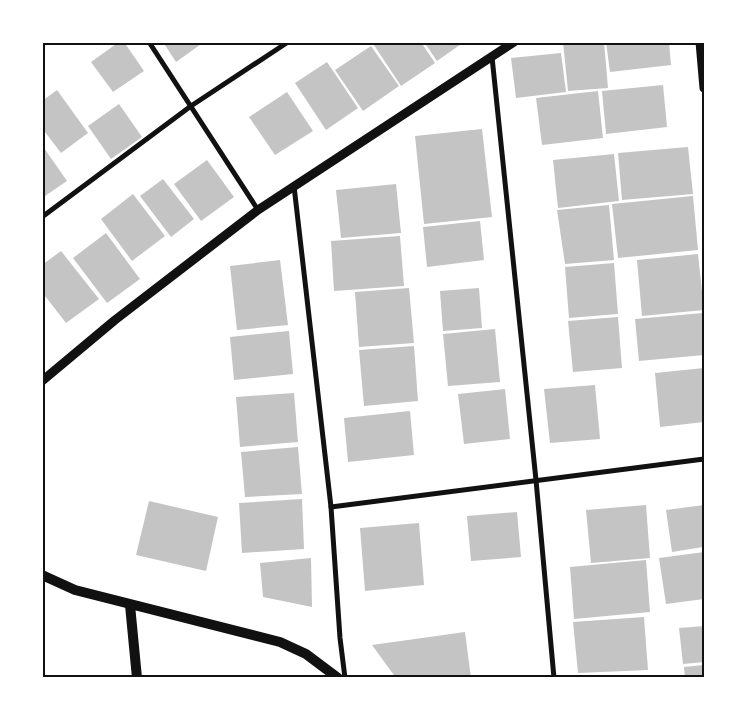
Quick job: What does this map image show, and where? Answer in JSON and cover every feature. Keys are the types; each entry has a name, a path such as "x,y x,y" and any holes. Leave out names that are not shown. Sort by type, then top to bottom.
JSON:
{"main road":[{"path":"42,575 75,590 280,642 306,654 338,678"},
{"path":"130,605 137,678"}],"street":[{"path":"149,42 258,210"},
{"path":"42,216 191,106 288,42"},
{"path":"42,381 114,320 258,210 514,42"},
{"path":"700,42 704,88"},
{"path":"492,56 536,480 554,678"},
{"path":"294,185 331,507 340,638 345,678"},
{"path":"331,507 704,459"}],"building":[{"path":"119,42 124,42 144,71 113,92 91,62"},
{"path":"163,42 204,42 176,62"},
{"path":"372,42 421,42 435,63 401,86"},
{"path":"424,42 464,42 437,61"},
{"path":"563,42 604,42 608,88 568,91"},
{"path":"606,42 669,42 671,65 610,72"},
{"path":"371,46 399,86 363,111 335,70"},
{"path":"561,53 566,92 516,98 511,58"},
{"path":"327,62 358,108 326,130 295,83"},
{"path":"663,85 667,127 606,134 602,91"},
{"path":"57,90 88,133 61,153 42,128 42,101"},
{"path":"598,91 603,138 542,145 536,98"},
{"path":"287,92 313,131 275,155 249,117"},
{"path":"119,104 142,137 111,159 88,126"},
{"path":"482,129 492,217 424,224 415,136"},
{"path":"42,145 67,181 42,198"},
{"path":"688,147 693,194 622,200 618,153"},
{"path":"614,154 619,201 558,208 553,160"},
{"path":"207,160 234,197 201,221 174,184"},
{"path":"163,179 194,219 171,237 140,196"},
{"path":"396,184 401,233 341,238 336,190"},
{"path":"133,194 165,236 132,261 101,219"},
{"path":"693,196 698,250 618,258 612,204"},
{"path":"609,205 614,260 565,264 557,210"},
{"path":"480,221 484,260 427,267 423,227"},
{"path":"106,233 140,279 107,303 73,258"},
{"path":"400,236 404,286 334,291 331,241"},
{"path":"61,251 99,299 66,323 42,292 42,265"},
{"path":"698,254 704,310 642,316 637,260"},
{"path":"280,260 288,325 237,330 230,266"},
{"path":"614,263 618,314 569,318 565,267"},
{"path":"409,288 414,343 359,347 355,292"},
{"path":"479,288 482,328 443,331 440,291"},
{"path":"703,313 704,355 639,361 635,319"},
{"path":"618,317 622,368 573,372 568,321"},
{"path":"495,329 500,382 448,386 443,334"},
{"path":"289,331 293,374 234,380 230,337"},
{"path":"414,346 418,401 364,406 359,350"},
{"path":"704,368 704,422 660,427 655,373"},
{"path":"595,385 600,439 550,443 544,389"},
{"path":"505,389 510,439 464,444 458,394"},
{"path":"294,393 298,442 240,447 236,397"},
{"path":"410,411 414,455 348,462 344,418"},
{"path":"298,447 302,494 245,497 241,452"},
{"path":"302,499 304,549 242,553 239,503"},
{"path":"149,501 218,517 206,571 136,555"},
{"path":"646,505 650,558 591,563 586,510"},
{"path":"704,505 703,547 672,552 666,510"},
{"path":"517,512 521,557 471,561 467,516"},
{"path":"419,523 424,585 365,591 360,528"},
{"path":"704,552 704,599 666,604 659,558"},
{"path":"311,558 312,607 263,597 260,563"},
{"path":"646,560 650,612 574,619 570,567"},
{"path":"644,617 648,670 578,673 573,622"},
{"path":"704,626 704,662 683,664 679,628"},
{"path":"465,632 471,678 396,678 372,645"},
{"path":"704,665 704,678 685,678 684,667"}]}
